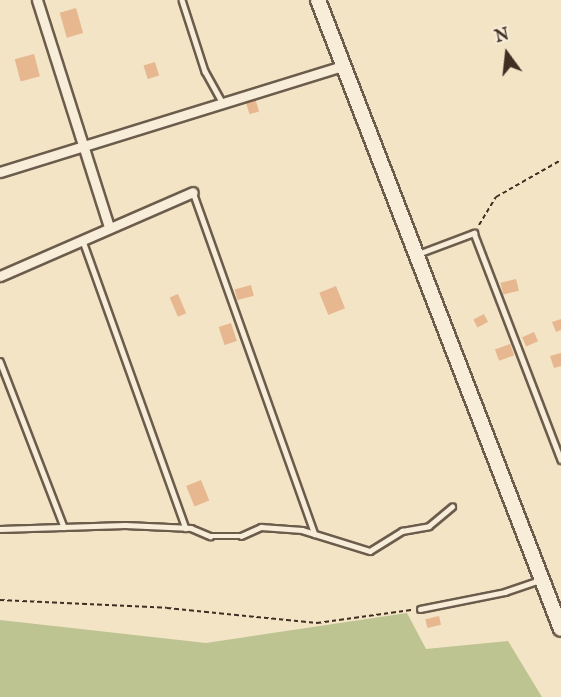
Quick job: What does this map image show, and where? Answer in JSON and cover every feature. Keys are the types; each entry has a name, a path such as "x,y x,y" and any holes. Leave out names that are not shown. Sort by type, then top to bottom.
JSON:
{"street":[{"path":"37,0 109,227"},
{"path":"318,0 561,629"},
{"path":"0,172 343,66"},
{"path":"0,276 82,238 193,192"}],"lane":[{"path":"182,0 205,71 223,103"},
{"path":"193,192 315,534"},
{"path":"415,255 474,233 561,460"},
{"path":"82,238 186,528"},
{"path":"0,361 64,527"},
{"path":"0,529 186,528 210,537 241,536 261,527 315,534 370,551 402,531 429,526 452,507"},
{"path":"420,609 505,592 541,579"}],"path":[{"path":"474,233 496,197 561,160"},
{"path":"0,600 167,608 317,623 420,609"}],"green space":[{"path":"407,613 426,649 508,641 542,697 0,697 0,620 206,643"}],"building":[{"path":"76,8 83,33 67,38 60,13"},
{"path":"34,54 40,76 21,81 15,59"},
{"path":"155,62 159,75 148,79 144,66"},
{"path":"255,98 259,111 250,114 245,101"},
{"path":"516,279 519,291 503,295 500,283"},
{"path":"251,285 254,296 237,300 235,289"},
{"path":"336,286 345,308 328,315 319,293"},
{"path":"178,294 186,313 178,317 170,298"},
{"path":"484,314 488,322 477,327 473,319"},
{"path":"561,319 561,330 556,332 552,322"},
{"path":"231,323 237,341 225,345 219,327"},
{"path":"534,332 538,341 526,346 522,337"},
{"path":"510,344 514,355 499,361 495,349"},
{"path":"561,353 561,366 554,368 550,356"},
{"path":"201,480 209,500 194,506 186,486"},
{"path":"439,616 441,625 427,628 425,619"}]}
